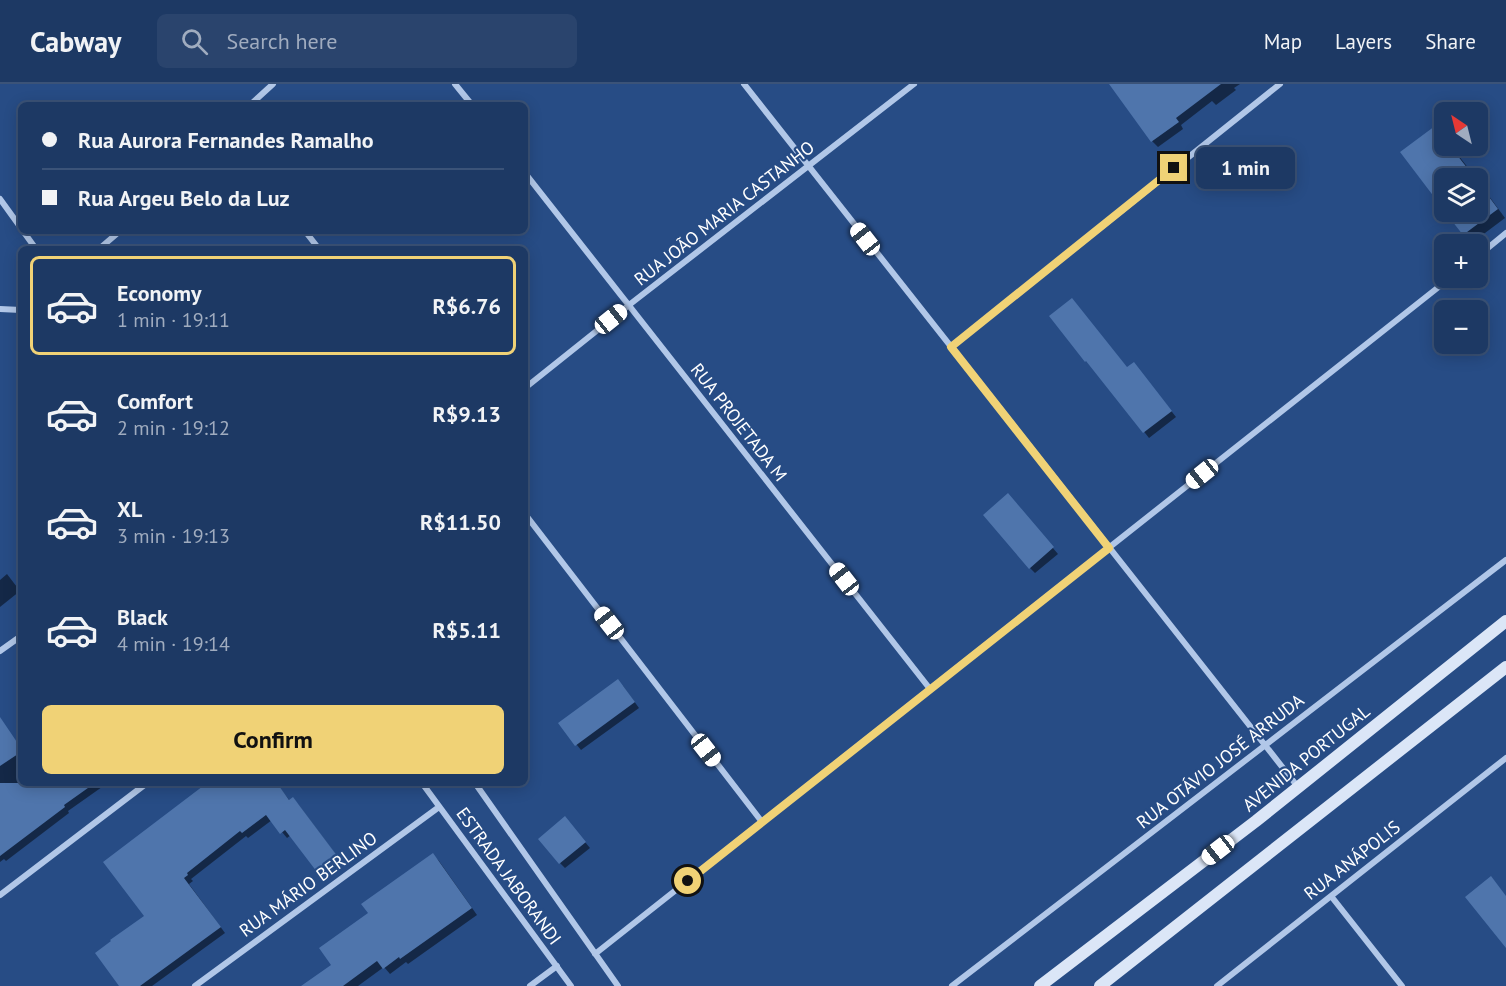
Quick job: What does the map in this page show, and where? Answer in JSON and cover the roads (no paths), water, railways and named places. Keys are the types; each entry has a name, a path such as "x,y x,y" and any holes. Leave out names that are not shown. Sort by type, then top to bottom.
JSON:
{"main road":[{"name":"AVENIDA PORTUGAL","path":"1040,986 1199,865 1506,621"},
{"path":"1100,986 1506,667"}],"street":[{"path":"253,102 273,84"},
{"path":"455,84 470,102"},
{"path":"744,84 1298,787"},
{"name":"RUA JOÃO MARIA CASTANHO","path":"528,386 628,305 914,84"},
{"path":"951,347 1280,84"},
{"name":"RUA PROJETADA M","path":"528,177 930,689"},
{"path":"0,198 18,223"},
{"path":"1488,248 1506,233"},
{"path":"102,246 116,234"},
{"path":"307,234 317,246"},
{"path":"595,954 1437,288"},
{"path":"0,309 18,310"},
{"path":"528,518 762,822"},
{"name":"RUA OTÁVIO JOSÉ ARRUDA","path":"952,986 1506,560"},
{"path":"0,651 18,638"},
{"name":"RUA ANÁPOLIS","path":"1217,986 1506,758"},
{"path":"0,895 143,786"},
{"name":"ESTRADA JABORANDI","path":"424,786 571,986"},
{"path":"477,786 618,986"},
{"name":"RUA MÁRIO BERLINO","path":"195,986 439,807"},
{"path":"1331,896 1402,986"},
{"path":"530,986 556,966"}]}
